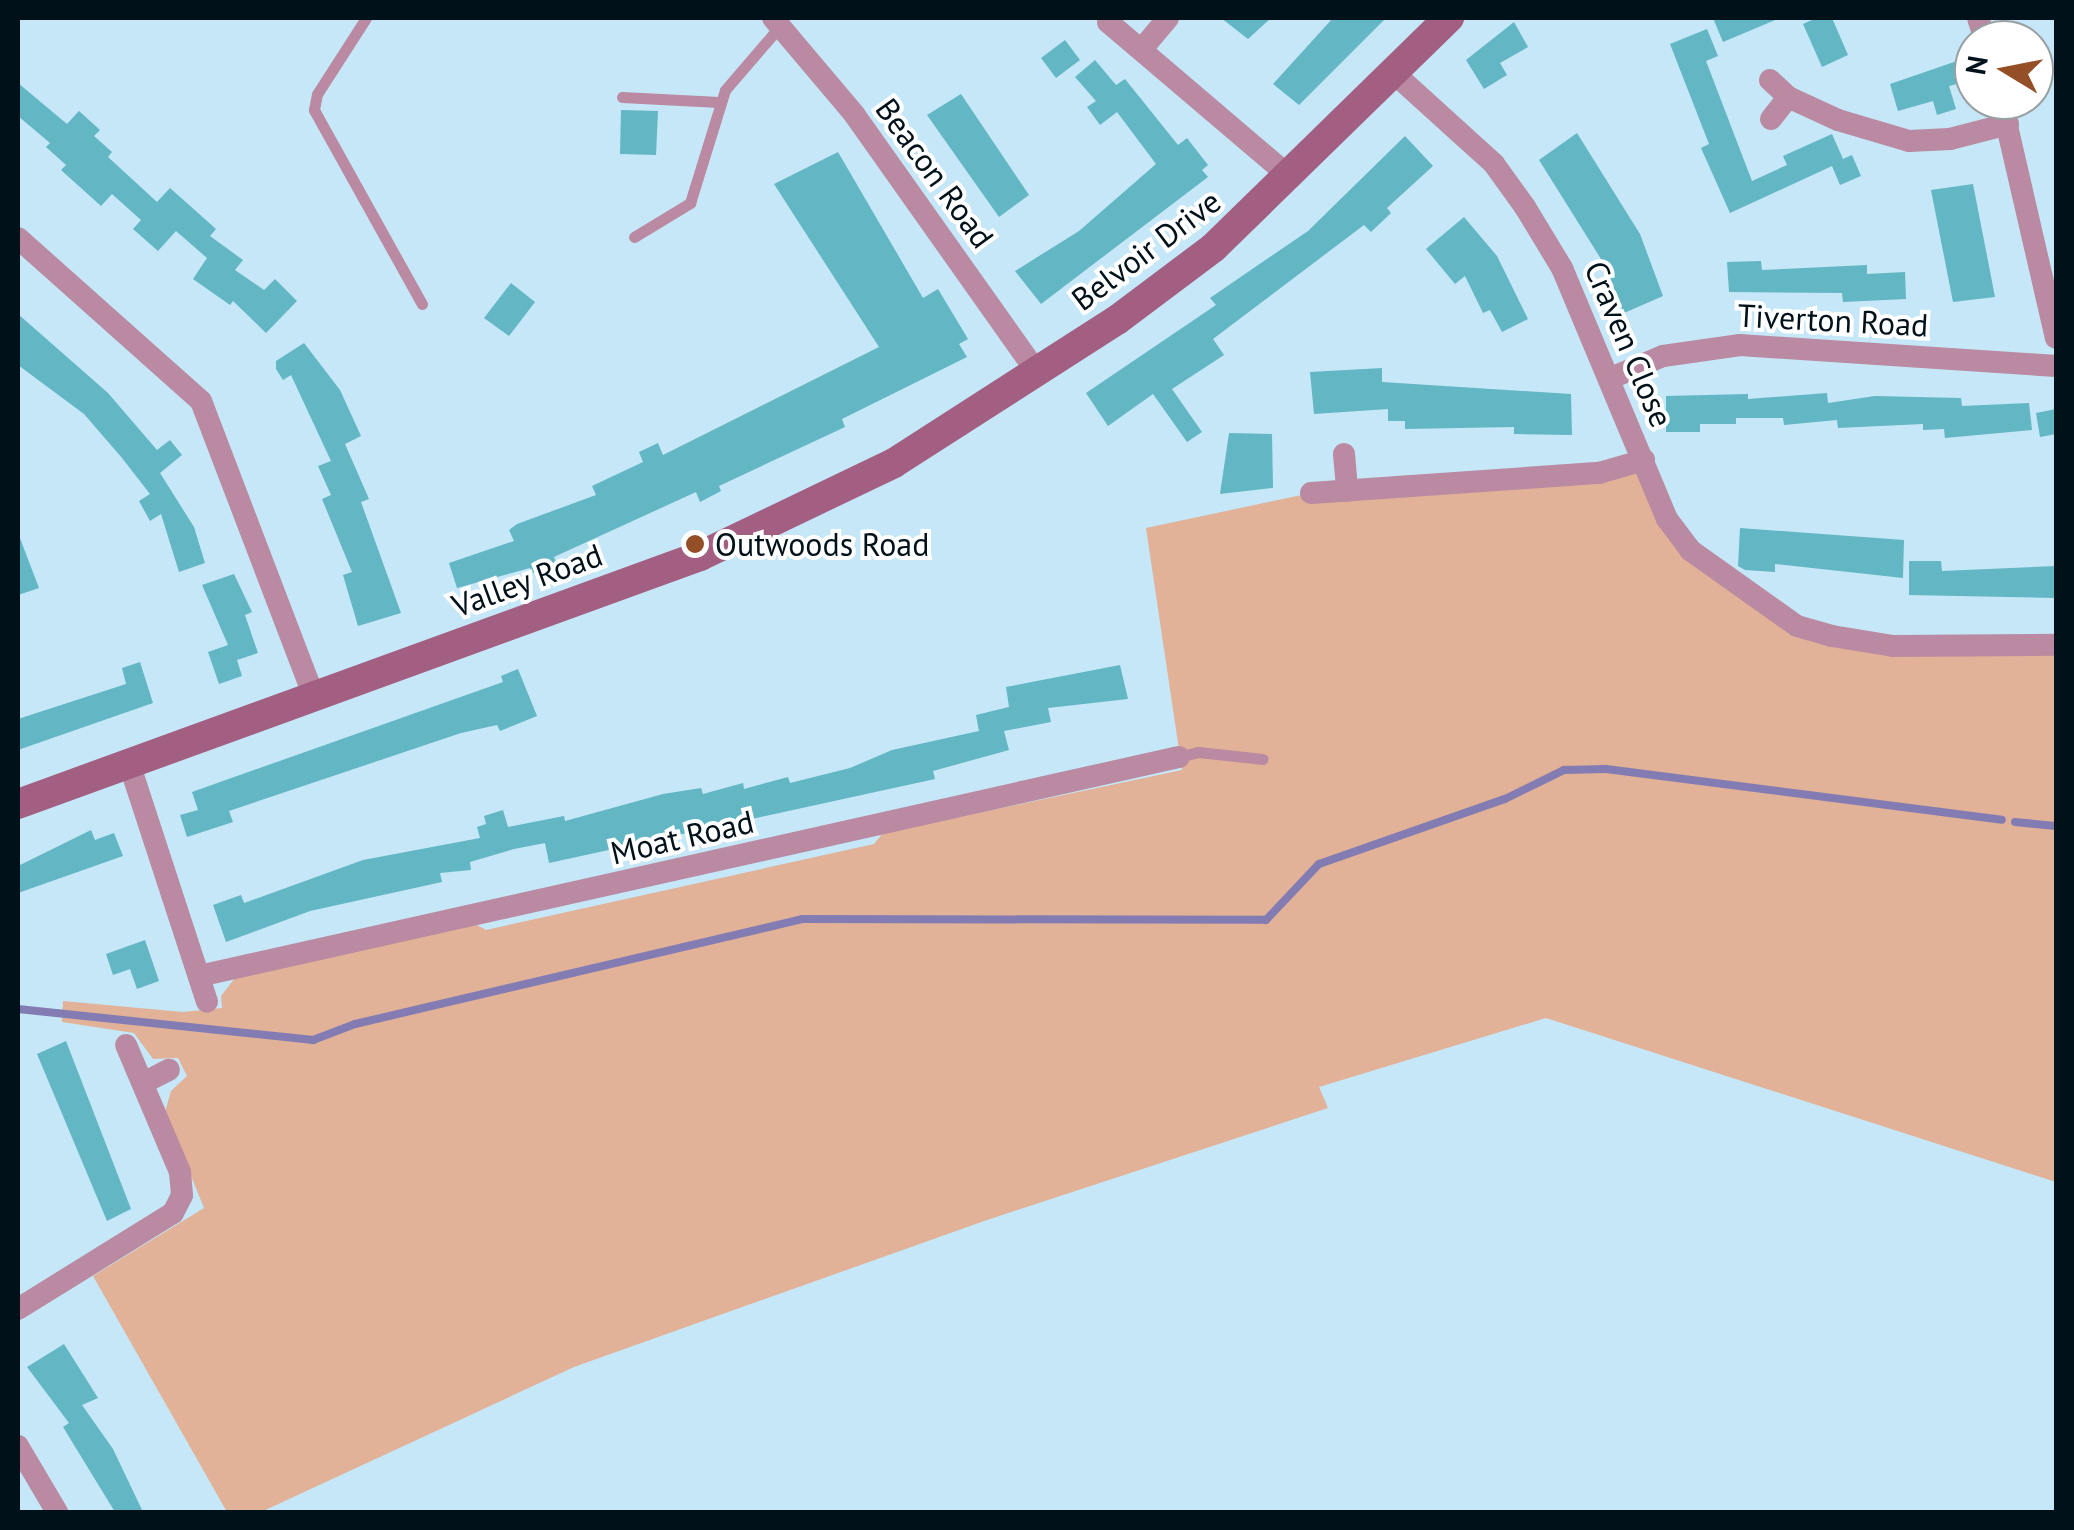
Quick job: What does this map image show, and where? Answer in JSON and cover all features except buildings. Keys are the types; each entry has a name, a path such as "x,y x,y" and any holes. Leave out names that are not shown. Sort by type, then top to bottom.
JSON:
{"street":[{"path":"1142,49 1168,18"},
{"name":"Belvoir Drive","path":"1038,372 1213,248 1291,178 1448,18"},
{"name":"Beacon Road","path":"776,22 854,114 1038,372"},
{"path":"1108,22 1291,178"},
{"name":"Craven Close","path":"1311,493 1599,473 1644,460 1562,268 1525,206 1494,164 1396,75"},
{"path":"1770,80 1788,97 1909,140 1950,139 2008,124"},
{"path":"1771,119 1788,97"},
{"path":"2007,120 2056,338"},
{"path":"18,238 201,400 314,697"},
{"name":"Tiverton Road","path":"1611,378 1662,356 1740,345 2056,366"},
{"name":"Valley Road","path":"18,804 700,556 894,463 1038,372"},
{"path":"1344,454 1347,491"},
{"path":"1644,460 1667,519 1690,550 1797,626 1892,646 2056,646"},
{"name":"Moat Road","path":"199,976 1179,757"},
{"path":"129,763 207,1002"},
{"path":"18,1309 173,1213 182,1195 180,1172 126,1044"},
{"path":"143,1084 169,1070"},
{"path":"18,1446 57,1512"}],"lane":[{"path":"366,18 317,94 314,110 422,304"},
{"path":"634,237 690,203 719,102 776,22"},
{"path":"622,97 682,105 719,102"},
{"path":"1179,757 1198,752 1263,758"}],"shaded area":[{"path":"1644,460 1667,519 1737,588 1832,636 2056,646 2056,1182 1546,1018 1319,1087 1328,1108 987,1220 574,1367 261,1512 227,1512 93,1276 204,1208 165,1112 171,1091 187,1076 178,1058 153,1059 134,1033 62,1022 63,1001 183,1012 222,1008 221,996 235,978 475,924 486,930 874,844 883,833 1182,770 1146,528 1311,493"}],"waterway":[{"path":"18,1009 313,1040 355,1024 802,919 1266,920 1319,864 1505,799 1564,770 1606,769 2002,820"},
{"path":"2015,822 2056,826"}],"place":[{"name":"Outwoods Road","path":"695,544"}]}
